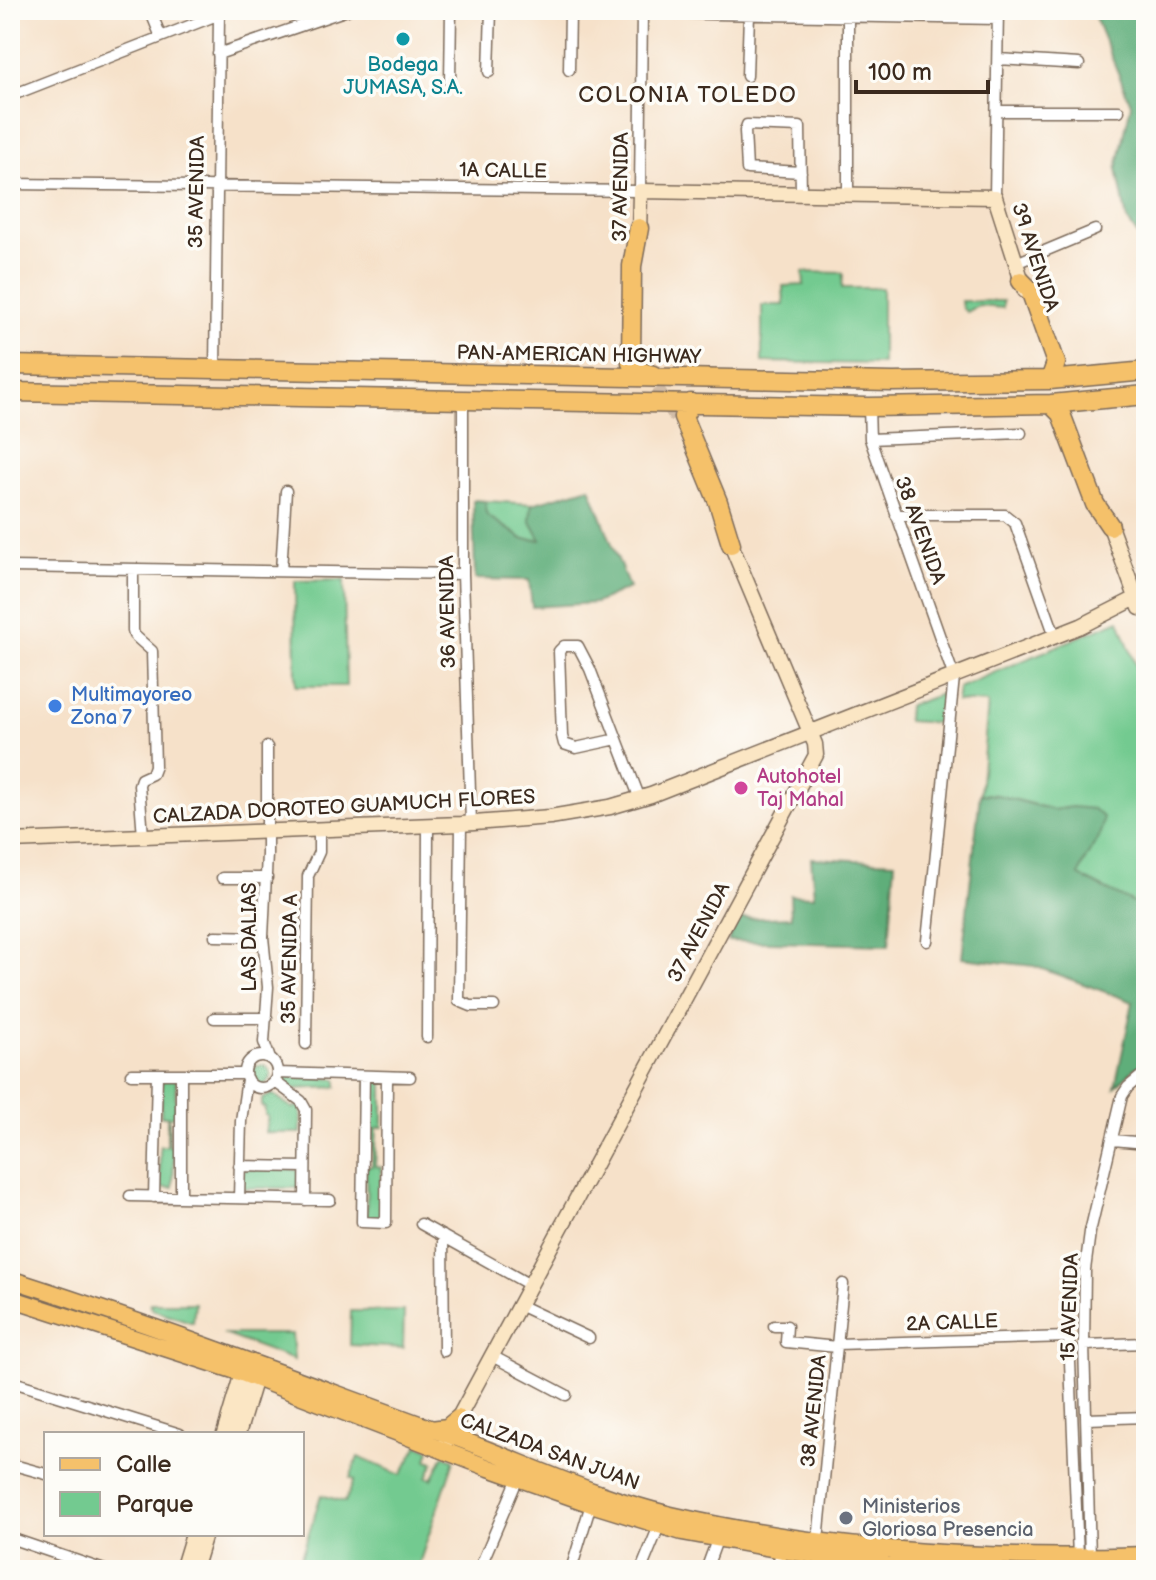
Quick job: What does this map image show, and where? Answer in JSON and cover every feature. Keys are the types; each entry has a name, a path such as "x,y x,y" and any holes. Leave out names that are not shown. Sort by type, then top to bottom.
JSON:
{"highway":[{"path":"639,228 632,266 631,363 638,371 663,378"},
{"path":"1019,272 1030,290 1056,363 1052,375"},
{"name":"PAN-AMERICAN HIGHWAY","path":"10,365 893,382 1146,371"},
{"path":"167,394 183,388 207,386 214,380 215,371"},
{"path":"441,374 463,400"},
{"path":"10,392 869,407 1051,404 1146,395"},
{"path":"691,403 683,417 718,502 731,544"},
{"path":"1051,404 1061,414 1095,504 1110,526"}],"main road":[{"name":"CALZADA SAN JUAN","path":"10,1279 209,1345 430,1429 445,1442 518,1478 659,1526 717,1540 782,1550 887,1565 967,1570"},
{"name":"CALZADA SAN JUAN","path":"10,1298 249,1375 586,1490 669,1514 889,1551 976,1556 1146,1555"},
{"path":"430,1429 447,1427 458,1418"},
{"path":"1133,1570 1146,1570"}],"street":[{"path":"150,10 161,37"},
{"path":"10,96 230,10"},
{"path":"218,54 347,10"},
{"path":"450,82 451,10"},
{"path":"484,10 819,13 848,16 902,13 998,15"},
{"path":"489,72 491,10"},
{"path":"569,70 570,11"},
{"name":"37 AVENIDA","path":"639,363 642,12"},
{"name":"35 AVENIDA","path":"215,371 219,14"},
{"path":"747,76 749,14"},
{"name":"39 AVENIDA","path":"998,15 995,197 1019,272"},
{"path":"848,16 848,194"},
{"path":"998,59 1079,64"},
{"path":"998,111 1119,111"},
{"path":"801,172 747,169 747,125 800,127 801,172 801,194"},
{"name":"1A CALLE","path":"10,184 995,197"},
{"path":"1019,272 1095,230"},
{"name":"36 AVENIDA","path":"463,400 466,823 459,1001 471,1006 494,1006"},
{"name":"38 AVENIDA","path":"869,407 870,439 950,673 954,694 927,941"},
{"path":"1070,416 1110,526 1142,601"},
{"name":"37 AVENIDA","path":"445,1442 816,755 817,749 676,417"},
{"path":"870,439 1021,433"},
{"path":"281,571 286,491"},
{"path":"896,515 1011,517 1055,636"},
{"path":"10,567 463,574"},
{"path":"133,569 134,635 152,651 155,766 152,774 141,779 139,785 143,836"},
{"name":"CALZADA DOROTEO GUAMUCH FLORES","path":"10,841 466,823 550,817 610,807 640,799 810,733 950,673 1142,601"},
{"path":"617,739 576,748 564,744 559,651 564,646 578,646 583,654 617,739 640,799"},
{"name":"LAS DALIAS","path":"267,747 267,878 263,937 268,987 264,1042 270,1059"},
{"path":"427,1037 428,825"},
{"name":"35 AVENIDA A","path":"306,1044 308,876 319,852 319,829"},
{"path":"222,878 267,878"},
{"path":"215,936 263,937"},
{"path":"214,1018 267,1018"},
{"name":"LAS DALIAS","path":"251,1060 264,1042"},
{"path":"131,1074 246,1077 258,1088 267,1087 275,1077 275,1066 270,1059 261,1056 251,1060 246,1077 239,1198"},
{"name":"15 AVENIDA","path":"1084,1557 1087,1419 1085,1270 1090,1232 1122,1096 1146,1072"},
{"path":"154,1197 157,1074"},
{"path":"181,1074 181,1197"},
{"path":"275,1077 410,1077"},
{"path":"275,1077 306,1110 305,1200"},
{"path":"364,1077 362,1222 386,1223 387,1077"},
{"path":"1134,1082 1146,1083"},
{"path":"1113,1140 1146,1143"},
{"path":"239,1166 305,1167"},
{"path":"130,1196 330,1200"},
{"path":"421,1224 530,1285"},
{"path":"444,1351 447,1238"},
{"name":"38 AVENIDA","path":"818,1541 843,1284"},
{"path":"519,1305 589,1338"},
{"name":"2A CALLE","path":"774,1326 787,1326 786,1342 837,1346 1068,1336 1071,1340 1084,1557"},
{"path":"1084,1345 1146,1343"},
{"path":"492,1356 566,1395"},
{"path":"225,1432 249,1375"},
{"path":"238,1432 249,1375"},
{"path":"10,1381 144,1429 166,1432"},
{"path":"1087,1419 1146,1417"},
{"path":"10,1464 44,1473"},
{"path":"479,1570 518,1478"},
{"path":"571,1570 591,1504"},
{"path":"641,1570 659,1526"},
{"path":"182,1570 192,1536"},
{"path":"194,1570 204,1536"},
{"path":"10,1538 104,1570"},
{"path":"706,1570 717,1540"},
{"path":"776,1570 782,1550"}],"green space":[{"path":"1092,10 1146,10 1146,247 1127,220 1117,169 1131,104"},
{"path":"803,272 843,273 842,288 882,288 882,364 762,362 762,305 784,305 783,286 804,285"},
{"path":"961,301 1003,301 1003,308 978,306 967,312 962,308"},
{"path":"590,487 629,588 596,603 532,607 529,580 475,579 473,500 486,501 487,515 522,539 541,540 530,520 532,504"},
{"path":"486,501 532,504 530,520 542,540 522,539 489,517"},
{"path":"344,580 346,686 296,686 295,581"},
{"path":"1119,620 1146,694 1146,909 1078,876 1089,850 1073,807 1054,810 997,795 980,794 988,703 956,701 958,688"},
{"path":"944,693 940,723 907,721 908,706"},
{"path":"980,794 997,795 1053,810 1072,807 1093,809 1103,817 1102,825 1079,876 1146,909 1146,1065 1135,1068 1115,1087 1133,1002 1034,966 962,958"},
{"path":"811,858 895,862 889,945 728,941 738,919 791,917 790,895 814,896"},
{"path":"261,1065 268,1068 271,1075 268,1082 261,1085 254,1082 251,1075 254,1068"},
{"path":"162,1076 176,1076 175,1116 169,1117 169,1146 174,1147 173,1188 160,1187 160,1146 167,1146 167,1116 161,1116"},
{"path":"283,1076 337,1079 337,1087 293,1089 281,1080"},
{"path":"368,1080 383,1080 383,1127 377,1128 375,1166 381,1167 381,1218 367,1218 366,1167 372,1166 373,1128 368,1127"},
{"path":"273,1094 293,1109 297,1106 301,1108 301,1133 265,1133 268,1116 262,1107 262,1099"},
{"path":"243,1169 299,1170 299,1188 243,1188"},
{"path":"150,1303 195,1303 193,1323 152,1309"},
{"path":"351,1311 404,1311 403,1348 350,1345"},
{"path":"223,1334 292,1334 294,1360"},
{"path":"418,1445 430,1450 427,1460 434,1462 427,1477 432,1479 444,1455 454,1460 418,1567 426,1570 297,1570 321,1495 345,1502 354,1480 350,1478 358,1457 401,1475"}],"tunnel":[{"path":"645,371 676,417"}],"place":[{"name":"Bodega JUMASA, S.A.","path":"403,39"},
{"name":"Multimayoreo Zona 7","path":"55,706"},
{"name":"Autohotel Taj Mahal","path":"741,788"},
{"name":"Ministerios Gloriosa Presencia","path":"846,1518"}],"district":[{"name":"COLONIA TOLEDO","path":"688,94"}]}
